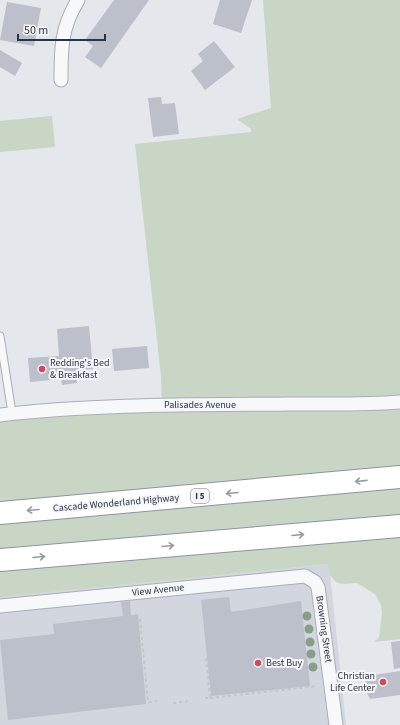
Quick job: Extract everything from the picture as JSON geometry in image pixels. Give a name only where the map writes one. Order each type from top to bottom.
[{"type":"highway","name":"Cascade Wonderland Highway","points":[[0,513],[400,477]]},
{"type":"highway","points":[[0,560],[400,526]]},
{"type":"street","points":[[61,80],[62,41],[69,18],[78,0]]},
{"type":"street","name":"Palisades Avenue","points":[[6,414],[149,404],[342,405],[400,402]]},
{"type":"street","name":"View Avenue","points":[[0,606],[301,576],[315,582]]},
{"type":"street","name":"Browning Street","points":[[315,582],[319,592],[336,725]]},
{"type":"lane","points":[[0,336],[6,414]]},
{"type":"path","points":[[140,619],[148,702],[158,701]]},
{"type":"path","points":[[206,658],[210,698]]},
{"type":"path","points":[[205,698],[318,686]]},
{"type":"path","points":[[173,703],[191,701]]},
{"type":"shaded area","points":[[329,564],[346,725],[0,725],[0,597]]},
{"type":"green space","points":[[263,0],[400,0],[400,639],[374,642],[379,637],[382,613],[381,605],[375,594],[357,583],[342,584],[336,582],[330,575],[328,564],[0,597],[0,421],[83,415],[162,412],[161,376],[135,144],[251,132],[251,129],[237,119],[271,108]]},
{"type":"green space","points":[[52,116],[55,147],[0,152],[0,121]]},
{"type":"building","points":[[114,0],[149,0],[101,68],[85,57],[93,46],[85,40]]},
{"type":"building","points":[[220,0],[252,0],[241,33],[213,24]]},
{"type":"building","points":[[7,2],[41,8],[34,46],[0,40]]},
{"type":"building","points":[[214,41],[235,67],[205,90],[191,71],[203,61],[198,54]]},
{"type":"building","points":[[0,50],[22,63],[15,76],[0,67]]},
{"type":"building","points":[[161,97],[162,104],[175,103],[179,134],[153,137],[148,98]]},
{"type":"building","points":[[89,326],[93,369],[76,371],[77,383],[62,385],[61,379],[30,382],[28,358],[59,356],[57,329]]},
{"type":"building","points":[[147,346],[149,368],[114,371],[112,349]]},
{"type":"building","name":"Best Buy","points":[[229,597],[231,612],[301,601],[310,686],[211,696],[201,600]]},
{"type":"building","points":[[130,601],[131,615],[138,614],[146,704],[8,720],[0,640],[54,634],[53,624],[123,616],[121,602]]},
{"type":"building","points":[[400,641],[400,668],[394,669],[391,642]]},
{"type":"building","name":"Christian Life Center","points":[[400,671],[400,695],[370,699],[364,688],[367,676]]},
{"type":"place","name":"Redding's Bed & Breakfast","points":[[42,369]]},
{"type":"place","name":"Best Buy","points":[[258,663]]},
{"type":"place","name":"Christian Life Center","points":[[383,682]]}]
